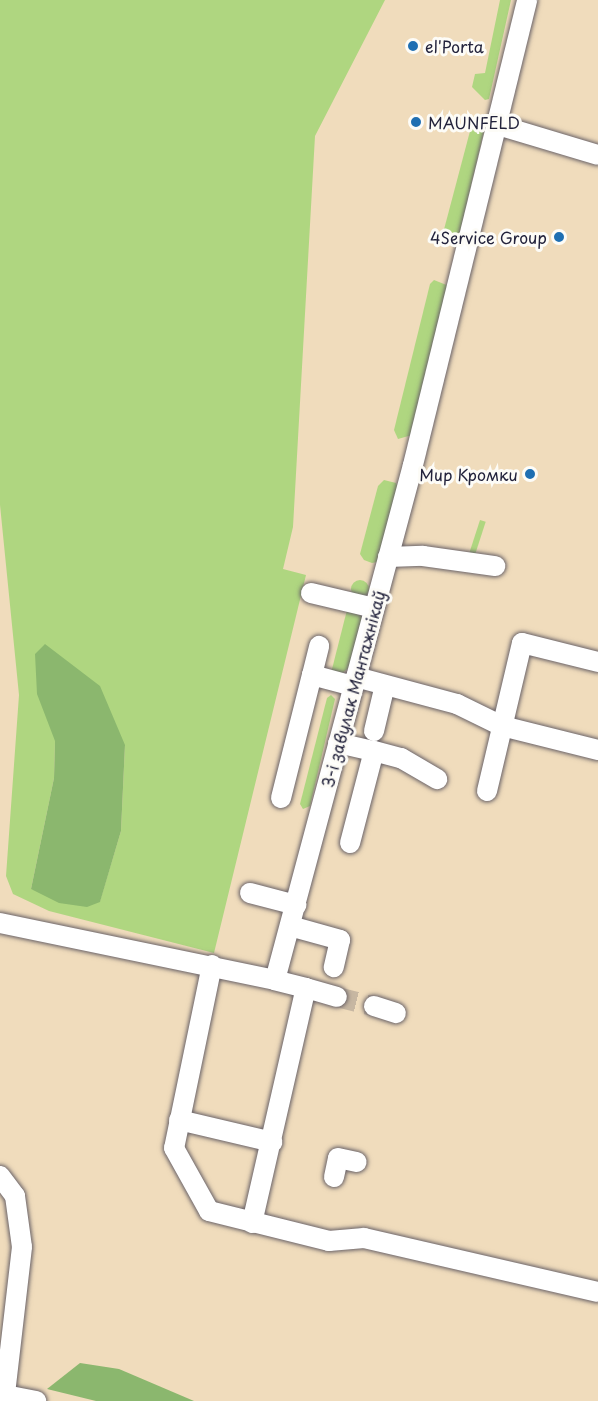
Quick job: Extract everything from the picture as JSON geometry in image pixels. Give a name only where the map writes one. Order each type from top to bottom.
[{"type":"street","name":"3-і завулак Мантажнікаў","points":[[275,980],[388,557],[498,125],[527,0]]},
{"type":"street","points":[[498,125],[598,155]]},
{"type":"street","points":[[388,557],[423,556],[495,566]]},
{"type":"street","points":[[311,593],[374,608]]},
{"type":"street","points":[[487,790],[522,643],[598,662]]},
{"type":"street","points":[[281,798],[319,646]]},
{"type":"street","points":[[312,675],[385,685],[457,704],[502,726],[598,750]]},
{"type":"street","points":[[350,843],[385,685]]},
{"type":"street","points":[[338,743],[374,741],[437,779]]},
{"type":"street","points":[[250,893],[296,905]]},
{"type":"street","points":[[0,922],[212,965],[336,997]]},
{"type":"street","points":[[290,926],[340,940],[334,967]]},
{"type":"street","points":[[212,965],[174,1148],[209,1211],[328,1242],[364,1238],[598,1292]]},
{"type":"street","points":[[252,1223],[306,988]]},
{"type":"street","points":[[374,1006],[396,1012]]},
{"type":"street","points":[[179,1120],[272,1142]]},
{"type":"street","points":[[334,1177],[338,1158],[357,1162]]},
{"type":"street","points":[[0,1176],[15,1196],[22,1247],[3,1395],[36,1401]]},
{"type":"green space","points":[[0,0],[385,0],[315,136],[293,527],[283,569],[306,575],[214,953],[49,911],[13,894],[6,876],[19,695],[0,505]],"holes":[[[55,741],[125,745],[121,831],[100,901],[31,889],[54,778]]]},
{"type":"green space","points":[[500,0],[511,0],[489,99],[485,100],[472,87],[475,74],[485,73]]},
{"type":"green space","points":[[474,116],[482,116],[486,122],[458,241],[452,244],[442,237]]},
{"type":"green space","points":[[434,280],[449,286],[412,435],[398,439],[394,430],[430,284]]},
{"type":"green space","points":[[384,480],[396,483],[398,488],[377,562],[372,563],[364,560],[360,554],[378,486]]},
{"type":"green space","points":[[480,520],[486,522],[474,558],[468,556]]},
{"type":"green space","points":[[360,580],[366,583],[369,589],[366,595],[360,598],[354,595],[351,589],[354,583]]},
{"type":"green space","points":[[347,610],[364,617],[352,665],[340,675],[331,673]]},
{"type":"green space","points":[[45,644],[100,686],[125,745],[121,831],[100,902],[87,907],[59,903],[31,889],[54,778],[55,741],[37,694],[35,654]]},
{"type":"green space","points":[[331,695],[335,699],[310,806],[303,809],[300,804],[327,698]]},
{"type":"green space","points":[[80,1363],[119,1369],[194,1401],[96,1401],[47,1389]]},
{"type":"tunnel","points":[[337,997],[374,1006]]},
{"type":"place","name":"el'Porta","points":[[413,46]]},
{"type":"place","name":"MAUNFELD","points":[[416,122]]},
{"type":"place","name":"4Service Group","points":[[559,237]]},
{"type":"place","name":"Мир Кромки","points":[[530,474]]}]
